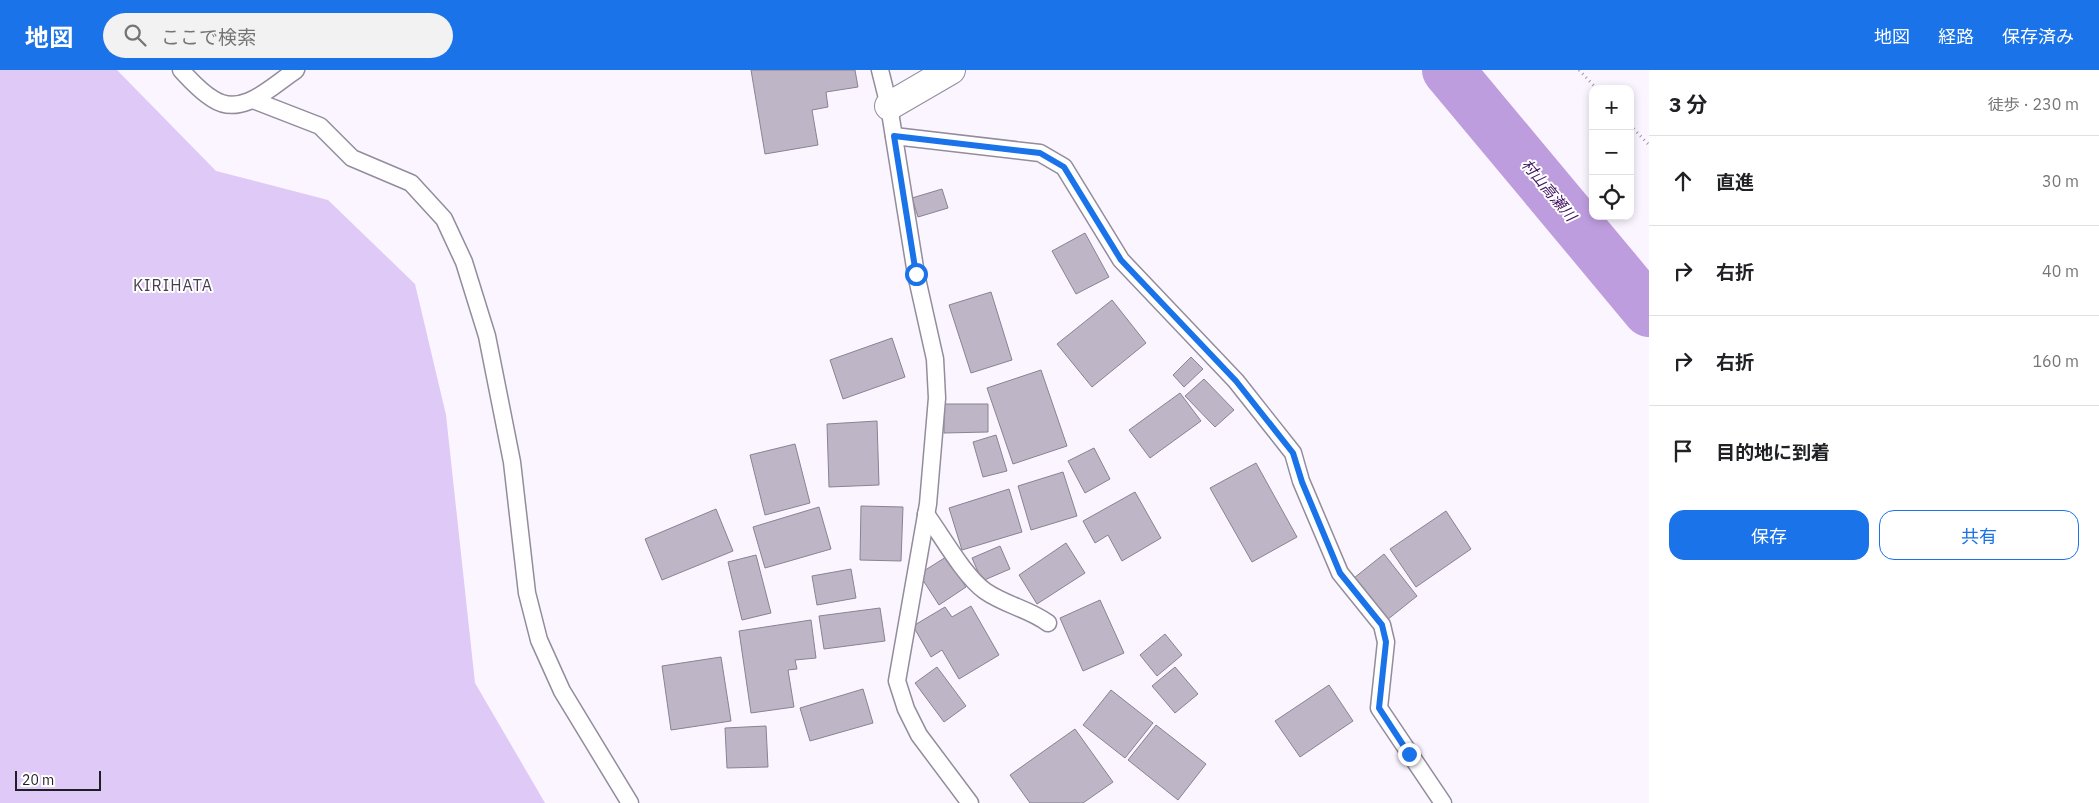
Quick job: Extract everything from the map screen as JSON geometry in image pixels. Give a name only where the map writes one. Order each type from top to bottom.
[{"type":"street","points":[[889,106],[951,70]]},
{"type":"lane","points":[[180,70],[214,100],[237,107],[252,100],[296,70]]},
{"type":"lane","points":[[880,70],[889,106],[916,274],[934,359],[937,398],[926,514],[898,681],[906,710],[919,735],[970,803]]},
{"type":"lane","points":[[252,100],[320,126],[352,158],[411,183],[444,219],[464,262],[487,336],[512,462],[527,593],[539,640],[562,690],[630,803]]},
{"type":"lane","points":[[894,136],[1040,153],[1064,167],[1121,260],[1236,381],[1293,453],[1302,482],[1340,573],[1382,625],[1386,642],[1379,708],[1443,803]]},
{"type":"lane","points":[[926,514],[970,575],[985,591],[1018,608],[1036,614],[1048,623]]},
{"type":"path","points":[[1580,70],[1593,85]]},
{"type":"path","points":[[1634,129],[1649,145]]},
{"type":"shaded area","points":[[0,70],[117,70],[216,171],[328,200],[415,284],[446,415],[475,683],[545,803],[0,803]]},
{"type":"building","points":[[751,70],[855,70],[858,87],[826,92],[828,107],[812,110],[818,145],[765,154]]},
{"type":"building","points":[[942,189],[948,208],[918,217],[912,198]]},
{"type":"building","points":[[1085,233],[1109,277],[1076,294],[1052,251]]},
{"type":"building","points":[[991,292],[1012,360],[971,373],[949,305]]},
{"type":"building","points":[[1112,300],[1146,343],[1092,387],[1057,344]]},
{"type":"building","points":[[892,338],[905,377],[843,399],[830,360]]},
{"type":"building","points":[[1191,357],[1203,369],[1184,387],[1173,375]]},
{"type":"building","points":[[1041,370],[1067,446],[1013,464],[987,388]]},
{"type":"building","points":[[1204,379],[1234,410],[1215,427],[1185,396]]},
{"type":"building","points":[[1180,393],[1201,421],[1150,458],[1129,430]]},
{"type":"building","points":[[944,404],[988,404],[988,432],[944,433]]},
{"type":"building","points":[[877,421],[879,485],[829,487],[827,424]]},
{"type":"building","points":[[996,435],[1007,471],[983,477],[973,442]]},
{"type":"building","points":[[795,444],[810,503],[765,515],[750,455]]},
{"type":"building","points":[[1094,448],[1110,479],[1085,493],[1068,461]]},
{"type":"building","points":[[1256,463],[1297,537],[1252,562],[1210,488]]},
{"type":"building","points":[[1063,472],[1077,516],[1031,530],[1018,486]]},
{"type":"building","points":[[1009,489],[1022,532],[962,550],[949,508]]},
{"type":"building","points":[[1135,492],[1161,538],[1122,561],[1108,535],[1095,543],[1083,521]]},
{"type":"building","points":[[861,506],[903,507],[901,561],[860,560]]},
{"type":"building","points":[[819,507],[831,549],[765,568],[753,527]]},
{"type":"building","points":[[716,509],[733,551],[662,580],[645,539]]},
{"type":"building","points":[[1446,511],[1471,549],[1416,587],[1390,549]]},
{"type":"building","points":[[1066,543],[1085,573],[1037,604],[1019,575]]},
{"type":"building","points":[[1000,546],[1010,569],[982,581],[972,558]]},
{"type":"building","points":[[1384,554],[1417,596],[1387,620],[1354,578]]},
{"type":"building","points":[[756,555],[771,613],[742,620],[728,562]]},
{"type":"building","points":[[946,557],[966,587],[939,605],[919,574]]},
{"type":"building","points":[[851,569],[856,598],[817,605],[812,576]]},
{"type":"building","points":[[1100,600],[1124,653],[1083,671],[1060,618]]},
{"type":"building","points":[[971,606],[999,655],[959,679],[942,650],[931,657],[913,626],[945,607],[952,617]]},
{"type":"building","points":[[880,608],[885,641],[824,649],[819,616]]},
{"type":"building","points":[[811,620],[816,658],[795,660],[797,669],[788,670],[794,707],[751,713],[739,631]]},
{"type":"building","points":[[1165,634],[1182,655],[1157,676],[1140,655]]},
{"type":"building","points":[[721,657],[731,721],[671,730],[662,666]]},
{"type":"building","points":[[937,667],[966,706],[944,722],[915,683]]},
{"type":"building","points":[[1175,667],[1198,694],[1175,713],[1152,686]]},
{"type":"building","points":[[1329,685],[1353,721],[1300,757],[1275,721]]},
{"type":"building","points":[[863,689],[873,723],[810,741],[800,708]]},
{"type":"building","points":[[1111,690],[1153,723],[1125,758],[1083,725]]},
{"type":"building","points":[[1156,725],[1206,764],[1178,800],[1128,760]]},
{"type":"building","points":[[766,726],[768,767],[727,768],[725,728]]},
{"type":"building","points":[[1075,729],[1113,782],[1083,803],[1030,803],[1010,775]]},
{"type":"waterway","name":"村山高瀬川","points":[[1448,70],[1649,311]]},
{"type":"district","name":"KIRIHATA","points":[[173,285]]},
{"type":"route","points":[[916,274],[894,136],[1040,153],[1064,167],[1121,260],[1236,381],[1293,453],[1302,482],[1340,573],[1382,625],[1386,642],[1379,708],[1409,754]]}]
